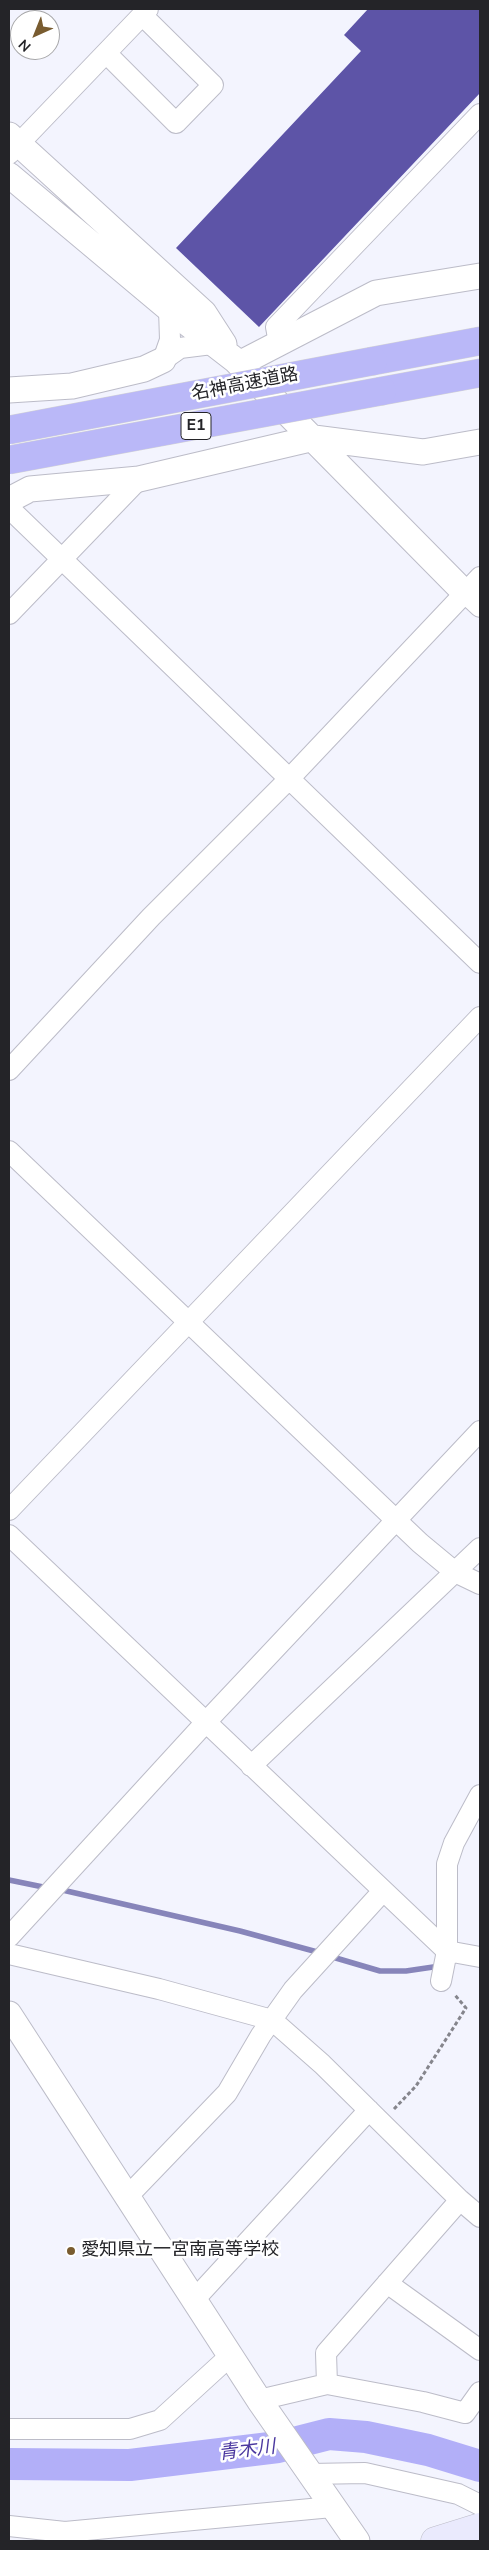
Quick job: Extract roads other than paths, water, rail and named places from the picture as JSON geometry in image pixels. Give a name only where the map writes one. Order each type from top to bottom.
[{"type":"highway","name":"名神高速道路","points":[[9,430],[480,341]]},
{"type":"highway","name":"名神高速道路","points":[[9,460],[480,373]]},
{"type":"main road","points":[[434,2541],[480,2527]]},
{"type":"street","points":[[106,53],[176,122],[212,85],[145,12],[12,145],[204,312],[237,362]]},
{"type":"street","points":[[279,343],[276,327],[480,114]]},
{"type":"street","points":[[9,175],[169,309],[237,362],[475,593],[151,917],[9,1070]]},
{"type":"street","points":[[237,362],[279,343],[376,293],[480,276]]},
{"type":"street","points":[[163,360],[170,340],[169,309]]},
{"type":"street","points":[[9,390],[72,386],[144,369],[163,360],[180,348],[212,344]]},
{"type":"street","points":[[9,500],[30,489],[139,479],[314,438],[423,452],[480,442]]},
{"type":"street","points":[[9,614],[139,479]]},
{"type":"street","points":[[9,508],[480,963]]},
{"type":"street","points":[[9,1510],[480,1017]]},
{"type":"street","points":[[9,1151],[396,1520],[455,1572],[480,1584]]},
{"type":"street","points":[[9,1937],[206,1722],[480,1431]]},
{"type":"street","points":[[9,1535],[447,1951],[480,1957]]},
{"type":"street","points":[[251,1766],[480,1548]]},
{"type":"street","points":[[441,1981],[447,1951],[447,1864],[454,1844],[480,1795]]},
{"type":"street","points":[[126,2198],[227,2093],[293,1990],[383,1891]]},
{"type":"street","points":[[9,1954],[159,1989],[272,2020],[322,2064],[460,2200],[480,2217]]},
{"type":"street","points":[[9,2014],[126,2198],[259,2400],[332,2507],[358,2541]]},
{"type":"street","points":[[194,2300],[375,2116]]},
{"type":"street","points":[[328,2384],[326,2353],[460,2200]]},
{"type":"street","points":[[387,2283],[480,2350]]},
{"type":"street","points":[[9,2429],[130,2429],[160,2420],[230,2356]]},
{"type":"street","points":[[259,2400],[328,2384],[423,2402],[465,2413],[475,2413],[480,2392]]},
{"type":"street","points":[[310,2474],[365,2473],[458,2494],[480,2505]]},
{"type":"street","points":[[9,2526],[64,2537],[332,2507]]},
{"type":"waterway","points":[[9,1880],[48,1888]]},
{"type":"waterway","points":[[58,1889],[240,1931],[321,1953]]},
{"type":"waterway","points":[[329,1956],[380,1971],[406,1971],[440,1966]]},
{"type":"waterway","name":"青木川","points":[[9,2464],[130,2465],[278,2447],[329,2434],[366,2437],[428,2450],[480,2466]]},
{"type":"place","name":"愛知県立一宮南高等学校","points":[[71,2251]]}]
